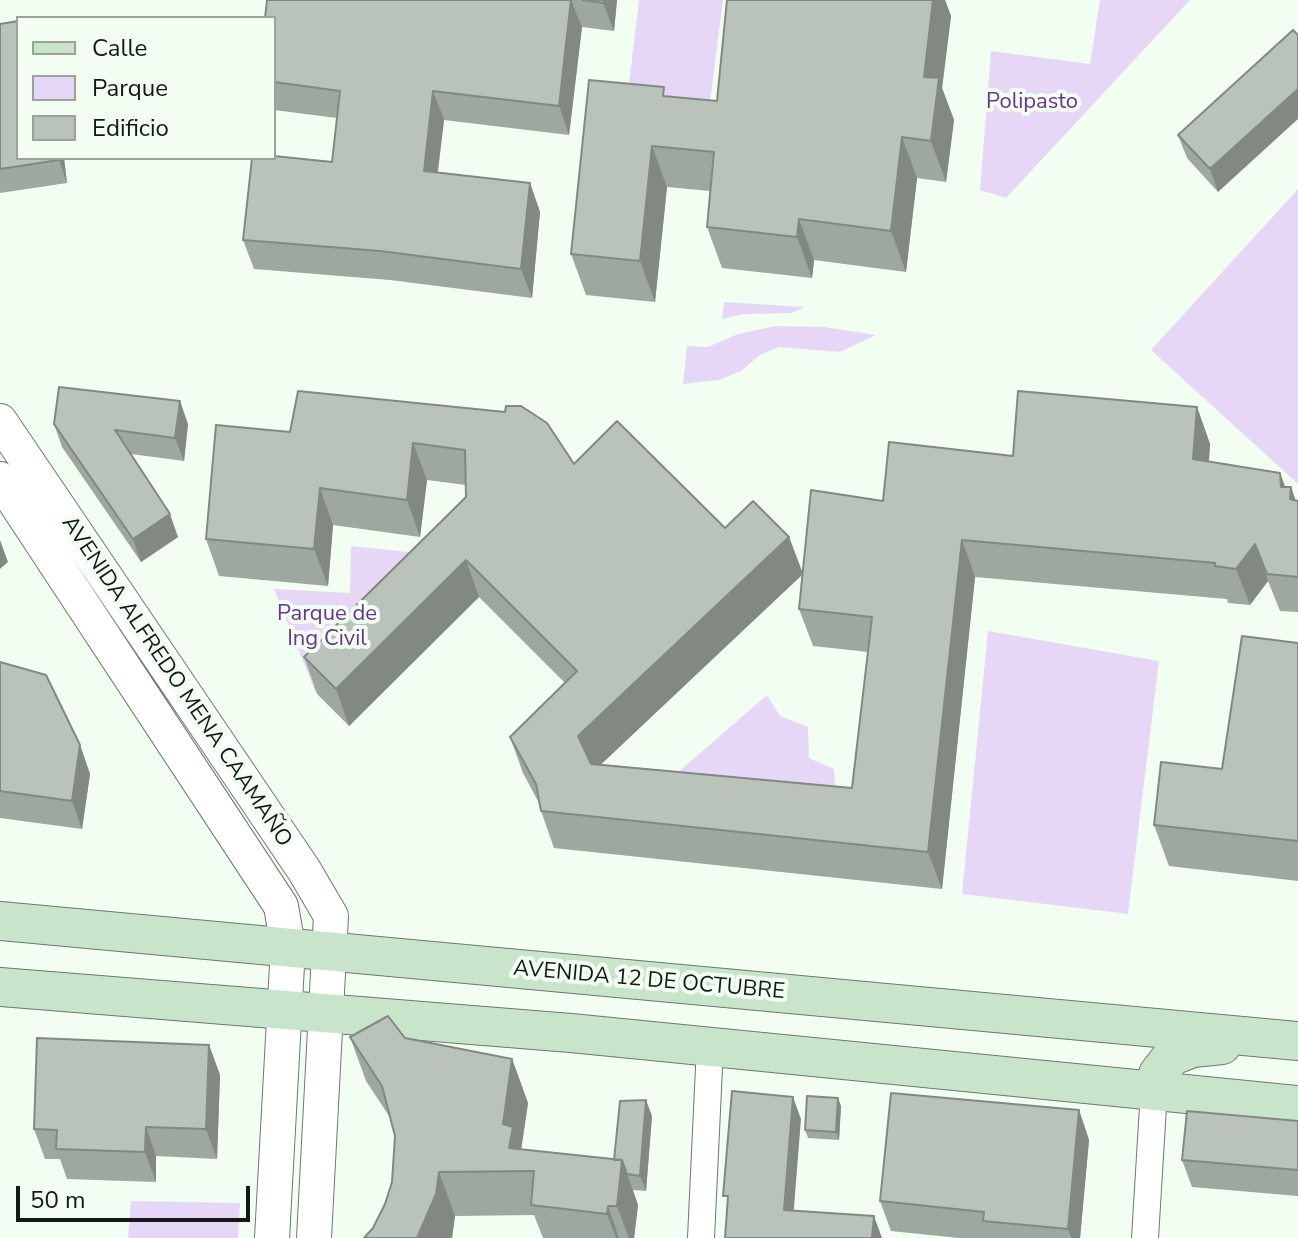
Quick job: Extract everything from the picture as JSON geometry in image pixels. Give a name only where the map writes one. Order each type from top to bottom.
[{"type":"main road","name":"AVENIDA 12 DE OCTUBRE","points":[[0,921],[1285,1040]]},
{"type":"main road","points":[[0,987],[710,1046],[1298,1105]]},
{"type":"main road","points":[[859,1062],[920,1047],[939,1031],[946,1009]]},
{"type":"main road","points":[[1154,1090],[1161,1068],[1178,1053],[1285,1040]]},
{"type":"street","name":"AVENIDA ALFREDO MENA CAAMAÑO","points":[[0,421],[304,870],[331,916],[314,1238]]},
{"type":"street","name":"AVENIDA ALFREDO MENA CAAMAÑO","points":[[0,479],[281,906],[288,947],[282,1012],[272,1238]]},
{"type":"street","points":[[701,1238],[710,1046]]},
{"type":"street","points":[[1145,1238],[1154,1090]]},
{"type":"green space","points":[[639,0],[723,0],[709,111],[627,101]]},
{"type":"green space","name":"Polipasto","points":[[1100,0],[1190,0],[1006,198],[980,190],[991,51],[1090,64]]},
{"type":"green space","points":[[1298,189],[1298,484],[1151,350]]},
{"type":"green space","points":[[724,302],[805,307],[791,313],[744,314],[722,319]]},
{"type":"green space","points":[[776,326],[824,327],[876,335],[840,352],[779,347],[760,355],[741,371],[719,380],[683,384],[687,346],[708,347],[738,334]]},
{"type":"green space","name":"Parque de Ing Civil","points":[[351,546],[448,556],[315,691],[274,589],[350,593]]},
{"type":"green space","points":[[988,631],[1159,661],[1128,914],[962,894]]},
{"type":"green space","points":[[767,695],[780,716],[808,727],[809,758],[834,769],[836,808],[653,794]]},
{"type":"green space","points":[[131,1201],[240,1203],[238,1238],[128,1238]]},
{"type":"building","points":[[267,0],[571,0],[559,106],[433,91],[424,171],[530,183],[521,269],[380,251],[243,240],[252,160],[276,160],[276,156],[332,162],[340,91],[276,82],[276,16],[265,16]]},
{"type":"building","points":[[727,0],[933,0],[924,77],[939,78],[931,141],[902,137],[891,231],[799,219],[797,237],[707,227],[714,152],[652,146],[640,261],[571,254],[589,80],[664,87],[663,96],[717,101]]},
{"type":"building","points":[[16,21],[16,160],[59,160],[0,169],[0,24]]},
{"type":"building","points":[[1293,30],[1298,35],[1298,89],[1210,169],[1178,135]]},
{"type":"building","points":[[59,387],[180,401],[175,438],[115,430],[170,514],[133,539],[54,424]]},
{"type":"building","points":[[298,391],[505,412],[506,406],[521,406],[547,423],[574,464],[617,421],[725,528],[753,501],[789,537],[578,736],[591,764],[852,788],[872,617],[799,609],[811,490],[883,501],[889,442],[1013,456],[1018,391],[1197,407],[1193,459],[1280,473],[1281,487],[1291,487],[1290,499],[1298,501],[1298,577],[1267,574],[1255,544],[1236,569],[1215,566],[1215,563],[962,540],[928,852],[541,811],[536,784],[510,737],[577,671],[466,560],[336,689],[304,657],[466,497],[465,450],[413,443],[407,500],[320,488],[314,549],[206,539],[216,425],[290,432]]},
{"type":"building","points":[[1242,636],[1298,643],[1298,841],[1154,825],[1161,762],[1222,769]]},
{"type":"building","points":[[0,662],[46,675],[80,745],[72,801],[0,791]]},
{"type":"building","points":[[388,1016],[405,1038],[512,1059],[503,1124],[513,1127],[509,1148],[622,1160],[617,1206],[608,1206],[607,1214],[531,1205],[534,1171],[439,1172],[436,1194],[417,1238],[364,1238],[373,1228],[385,1204],[392,1182],[395,1136],[382,1086],[350,1037]]},
{"type":"building","points":[[37,1038],[209,1045],[206,1129],[146,1127],[145,1152],[56,1149],[57,1130],[34,1129]]},
{"type":"building","points":[[732,1091],[793,1097],[784,1210],[874,1216],[872,1238],[725,1238],[728,1196],[723,1196]]},
{"type":"building","points":[[891,1093],[1079,1110],[1068,1229],[983,1221],[984,1212],[880,1201]]},
{"type":"building","points":[[807,1096],[838,1098],[836,1132],[805,1130]]},
{"type":"building","points":[[646,1100],[640,1176],[627,1174],[622,1160],[614,1160],[620,1101]]},
{"type":"building","points":[[1187,1111],[1298,1121],[1298,1170],[1182,1160]]}]
